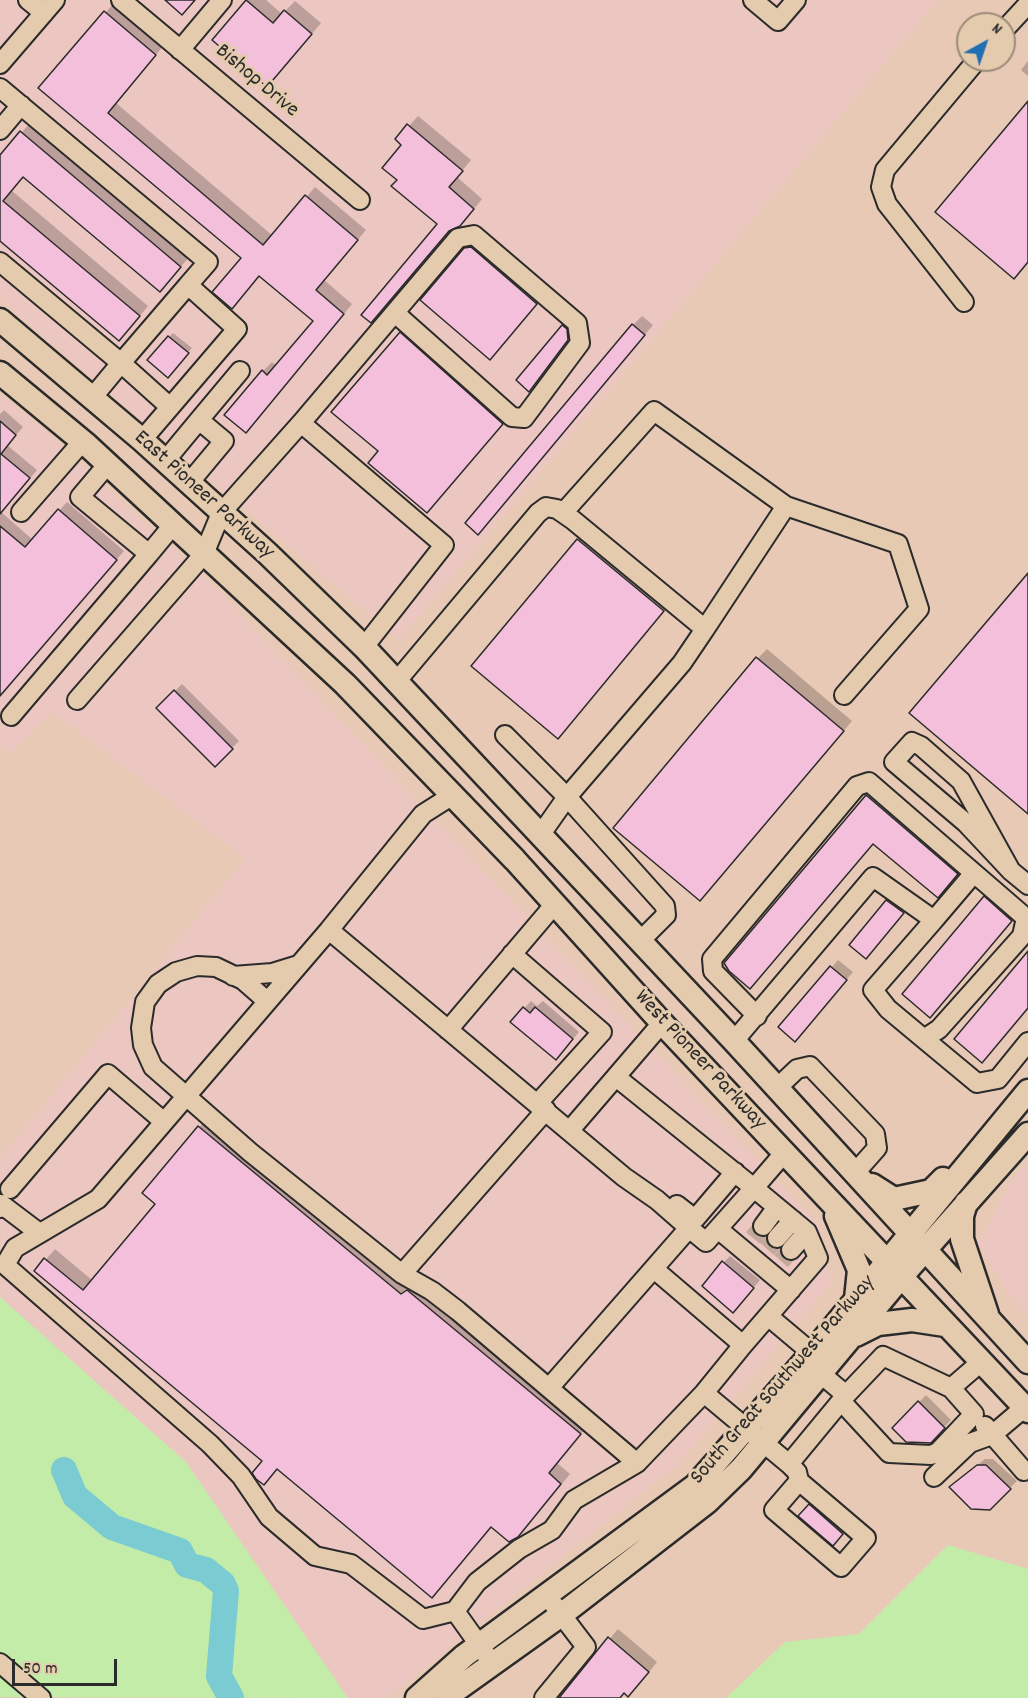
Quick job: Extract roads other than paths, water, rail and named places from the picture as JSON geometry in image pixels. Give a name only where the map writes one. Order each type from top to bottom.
[{"type":"main road","name":"East Pioneer Parkway","points":[[0,320],[165,461],[364,647],[396,682]]},
{"type":"main road","name":"East Pioneer Parkway","points":[[2,379],[82,442],[371,711]]},
{"type":"main road","name":"West Pioneer Parkway","points":[[396,682],[735,1041],[990,1324],[1027,1361]]},
{"type":"main road","name":"West Pioneer Parkway","points":[[371,711],[514,860],[662,1023],[1026,1409]]},
{"type":"main road","points":[[514,860],[541,834]]},
{"type":"main road","name":"South Great Southwest Parkway","points":[[446,1698],[546,1594],[696,1485],[754,1437],[821,1374],[852,1337],[894,1269],[909,1233],[1028,1091]]},
{"type":"main road","name":"South Great Southwest Parkway","points":[[417,1698],[486,1654],[561,1615],[707,1502],[741,1469],[754,1437],[812,1353],[856,1299],[894,1269],[925,1251],[966,1203],[1025,1143]]},
{"type":"main road","points":[[854,1174],[894,1199],[918,1196],[931,1191],[982,1145]]},
{"type":"main road","points":[[824,1193],[848,1238],[859,1270],[856,1299]]},
{"type":"main road","points":[[966,1203],[962,1216],[962,1239],[990,1324]]},
{"type":"main road","points":[[852,1337],[878,1324],[912,1320],[945,1325]]},
{"type":"street","points":[[0,64],[50,7],[28,0]]},
{"type":"street","name":"Bishop Drive","points":[[121,0],[360,200]]},
{"type":"street","points":[[180,50],[222,0]]},
{"type":"street","points":[[753,0],[778,21],[796,0]]},
{"type":"street","points":[[1016,17],[1028,4]]},
{"type":"street","points":[[964,302],[887,204],[881,187],[885,171],[967,72]]},
{"type":"street","points":[[0,88],[208,262],[92,398]]},
{"type":"street","points":[[0,130],[21,105]]},
{"type":"street","points":[[77,700],[204,554],[221,513],[301,423],[458,238],[474,235],[577,323],[580,343],[524,418],[512,417],[395,313]]},
{"type":"street","points":[[0,262],[170,407]]},
{"type":"street","points":[[142,440],[237,329],[188,285]]},
{"type":"street","points":[[165,461],[240,371]]},
{"type":"street","points":[[563,513],[654,411],[786,506],[898,544],[919,609],[844,695]]},
{"type":"street","points":[[189,483],[224,441],[199,420]]},
{"type":"street","points":[[301,423],[444,545],[364,647]]},
{"type":"street","points":[[21,512],[82,442]]},
{"type":"street","points":[[107,465],[80,496],[149,554]]},
{"type":"street","points":[[541,834],[567,797],[682,663],[786,506]]},
{"type":"street","points":[[396,682],[538,513],[546,507],[563,513],[705,630]]},
{"type":"street","points":[[11,716],[173,525]]},
{"type":"street","points":[[505,735],[567,797],[665,906],[666,915],[640,941]]},
{"type":"street","points":[[1011,871],[961,781],[921,746],[912,742],[894,762],[966,823],[1011,871],[1028,885]]},
{"type":"street","points":[[757,1016],[713,971],[712,960],[857,786],[869,782],[1027,919],[1022,936],[939,1029],[924,1039]]},
{"type":"street","points":[[453,795],[423,814],[329,930],[98,1199],[38,1232],[15,1248],[5,1265],[210,1444],[241,1476],[269,1517],[315,1556],[351,1564],[423,1619],[455,1611],[477,1582],[519,1549],[552,1530],[574,1500],[637,1463],[704,1392],[818,1258],[807,1232],[616,1077]]},
{"type":"street","points":[[974,873],[873,990],[888,1009],[977,1083],[998,1079],[1028,1042]]},
{"type":"street","points":[[735,1041],[873,877],[934,920]]},
{"type":"street","points":[[448,1030],[554,905]]},
{"type":"street","points":[[329,930],[634,1185],[706,1242],[785,1152]]},
{"type":"street","points":[[402,1274],[602,1032],[512,954]]},
{"type":"street","points":[[233,976],[272,973],[299,965]]},
{"type":"street","points":[[267,1001],[233,976],[216,967],[197,966],[176,972],[158,984],[145,1002],[141,1028],[142,1046],[153,1067],[270,1169],[402,1274],[432,1291],[637,1463]]},
{"type":"street","points":[[570,1130],[662,1023]]},
{"type":"street","points":[[777,1088],[797,1069],[810,1066],[875,1134],[877,1148],[854,1174]]},
{"type":"street","points":[[10,1189],[108,1074],[163,1121]]},
{"type":"street","points":[[634,1185],[641,1176],[695,1219],[735,1172]]},
{"type":"street","points":[[0,1208],[1,1204],[38,1232]]},
{"type":"street","points":[[767,1250],[777,1207]]},
{"type":"street","points":[[767,1250],[793,1220]]},
{"type":"street","points":[[549,1388],[689,1228]]},
{"type":"street","points":[[718,1228],[767,1250],[790,1290]]},
{"type":"street","points":[[767,1250],[807,1232]]},
{"type":"street","points":[[654,1269],[743,1345]]},
{"type":"street","points":[[768,1316],[812,1353]]},
{"type":"street","points":[[789,1464],[843,1398],[884,1356],[951,1388],[1024,1471]]},
{"type":"street","points":[[951,1388],[981,1362]]},
{"type":"street","points":[[821,1374],[889,1453],[931,1455],[938,1452],[975,1414]]},
{"type":"street","points":[[704,1392],[754,1437],[789,1464],[797,1472],[799,1481],[867,1538],[842,1567],[774,1510],[799,1481]]},
{"type":"street","points":[[933,1477],[970,1443],[992,1435],[1026,1409]]},
{"type":"street","points":[[544,1698],[586,1647],[546,1594]]},
{"type":"street","points":[[455,1611],[486,1654]]},
{"type":"street","points":[[0,1664],[41,1698]]},
{"type":"waterway","points":[[64,1470],[75,1496],[112,1527],[180,1551],[187,1565],[206,1570],[223,1584],[226,1591],[219,1676],[231,1698]]},
{"type":"tunnel","points":[[753,1238],[763,1226]]},
{"type":"tunnel","points":[[767,1249],[777,1238]]},
{"type":"tunnel","points":[[781,1261],[791,1250]]}]
